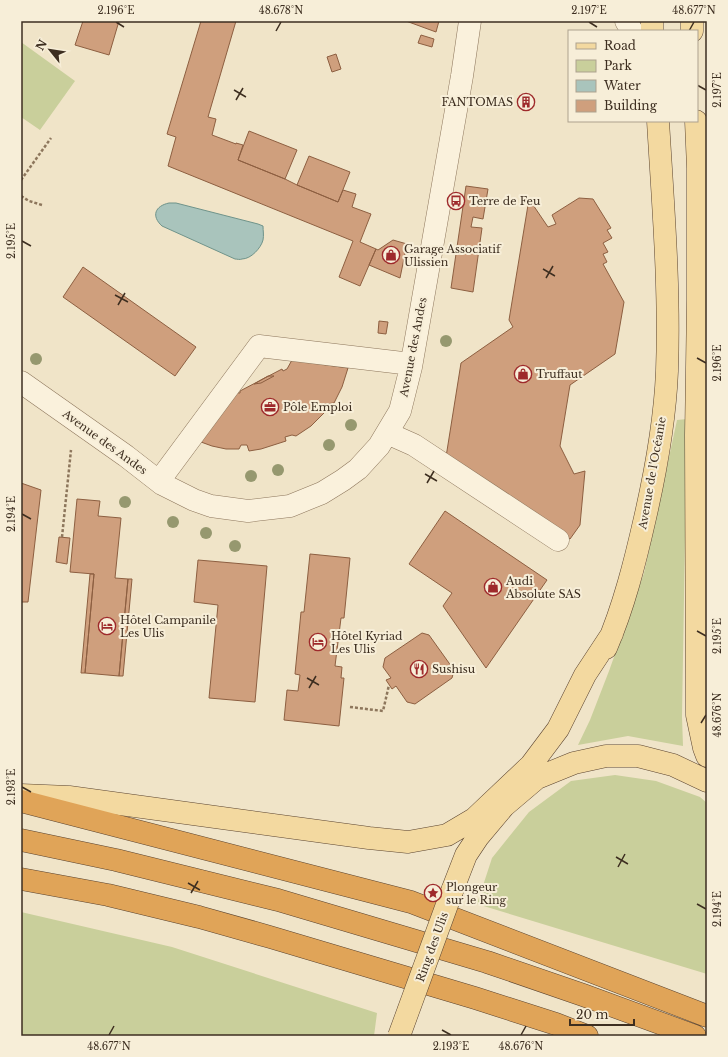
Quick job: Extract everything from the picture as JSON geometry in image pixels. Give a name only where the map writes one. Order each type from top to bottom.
[{"type":"highway","points":[[21,801],[410,902],[707,1016]]},
{"type":"highway","points":[[21,840],[116,860],[278,900],[487,962],[583,994],[695,1036]]},
{"type":"highway","points":[[21,879],[108,895],[214,921],[475,998],[556,1024],[587,1036]]},
{"type":"main road","name":"Avenue de l'Océanie","points":[[537,778],[570,727],[590,689],[612,634],[634,565],[651,492],[661,434],[667,372],[668,291],[658,122]]},
{"type":"main road","points":[[696,122],[698,168],[696,435],[697,715],[707,756]]},
{"type":"main road","points":[[697,477],[707,501]]},
{"type":"main road","points":[[21,795],[69,796],[369,838],[408,842],[447,835],[474,819],[531,765],[558,728],[585,676],[612,634]]},
{"type":"main road","name":"Ring des Ulis","points":[[399,1036],[466,855],[478,837],[504,806],[537,778],[574,763],[606,756],[638,756],[674,765],[700,776],[707,781]]},
{"type":"street","name":"Avenue des Andes","points":[[21,382],[159,481],[194,500],[211,506],[248,511],[290,506],[322,493],[358,469],[379,446],[400,411],[411,364],[462,76],[470,21]]},
{"type":"street","points":[[626,21],[631,30]]},
{"type":"street","points":[[159,481],[259,346],[411,364]]},
{"type":"street","points":[[387,433],[414,445],[558,540]]},
{"type":"path","points":[[21,180],[51,138]]},
{"type":"path","points":[[21,196],[29,202],[42,205]]},
{"type":"path","points":[[62,537],[71,450]]},
{"type":"path","points":[[350,707],[383,711],[389,685]]},
{"type":"green space","points":[[21,42],[75,81],[40,130],[21,117]]},
{"type":"green space","points":[[687,419],[682,717],[683,746],[628,736],[578,745],[590,720],[609,671],[644,573],[677,420]]},
{"type":"green space","points":[[615,775],[656,781],[700,797],[707,803],[707,974],[477,904],[492,858],[529,812],[571,781]]},
{"type":"green space","points":[[21,912],[172,947],[377,1013],[374,1036],[21,1036]]},
{"type":"water","points":[[169,203],[176,203],[263,226],[262,243],[258,250],[249,257],[245,259],[235,259],[162,226],[156,219],[156,212],[160,206]]},
{"type":"building","points":[[83,21],[119,21],[109,55],[75,45]]},
{"type":"building","points":[[201,21],[236,21],[208,117],[216,119],[212,135],[243,145],[238,160],[338,202],[343,190],[356,194],[352,207],[371,214],[360,242],[376,249],[360,286],[339,277],[353,241],[168,166],[176,137],[167,134]]},
{"type":"building","points":[[406,21],[439,21],[436,32]]},
{"type":"building","points":[[421,35],[434,39],[432,47],[418,43]]},
{"type":"building","points":[[336,54],[341,69],[332,72],[327,57]]},
{"type":"building","name":"FANTOMAS","points":[[521,96],[532,98],[531,109],[519,107]]},
{"type":"building","points":[[249,131],[297,150],[285,179],[238,160]]},
{"type":"building","points":[[309,156],[350,172],[338,202],[297,185]]},
{"type":"building","points":[[466,186],[488,189],[483,219],[473,217],[471,227],[482,228],[473,292],[451,288]]},
{"type":"building","name":"Truffaut","points":[[579,198],[593,199],[611,228],[607,230],[612,238],[603,243],[608,252],[603,254],[607,262],[603,264],[624,302],[615,354],[570,385],[560,446],[574,474],[585,471],[580,525],[570,539],[446,457],[461,363],[513,327],[509,320],[529,199],[548,227],[556,224],[552,215]]},
{"type":"building","points":[[393,240],[407,244],[400,278],[369,265],[376,249],[378,250]]},
{"type":"building","points":[[83,267],[196,347],[175,376],[63,297]]},
{"type":"building","points":[[379,321],[388,322],[386,334],[378,333]]},
{"type":"building","name":"Pôle Emploi","points":[[292,360],[348,368],[342,387],[334,403],[325,404],[322,410],[324,413],[311,426],[296,436],[292,435],[285,437],[286,441],[261,449],[249,451],[247,445],[241,445],[239,449],[226,449],[201,442],[227,392],[240,393],[240,391],[282,369],[283,371],[287,369]]},
{"type":"building","points":[[268,376],[274,376],[261,383],[254,384]]},
{"type":"building","points":[[21,483],[41,490],[28,602],[21,602]]},
{"type":"building","name":"Hôtel Campanile Les Ulis","points":[[77,499],[100,501],[98,516],[121,518],[115,578],[128,579],[119,676],[85,673],[94,574],[70,572]]},
{"type":"building","name":"Audi Absolute SAS","points":[[445,511],[547,580],[486,668],[443,606],[452,593],[409,564]]},
{"type":"building","points":[[59,537],[70,538],[67,564],[56,562]]},
{"type":"building","name":"Hôtel Kyriad Les Ulis","points":[[310,554],[350,558],[344,618],[341,618],[335,666],[342,667],[341,678],[344,678],[339,726],[284,720],[287,690],[298,691],[300,675],[295,674],[301,612],[304,612]]},
{"type":"building","points":[[198,560],[267,566],[255,702],[209,698],[218,605],[194,602]]},
{"type":"building","points":[[90,574],[94,574],[85,673],[81,673]]},
{"type":"building","points":[[128,579],[132,579],[123,676],[119,676]]},
{"type":"building","name":"Sushisu","points":[[422,633],[429,635],[454,670],[452,678],[415,704],[407,702],[396,686],[392,689],[386,680],[391,678],[383,667],[385,658]]},
{"type":"place","name":"FANTOMAS","points":[[526,102]]},
{"type":"place","name":"Terre de Feu","points":[[456,201]]},
{"type":"place","name":"Garage Associatif Ulissien","points":[[391,255]]},
{"type":"place","name":"Truffaut","points":[[523,374]]},
{"type":"place","name":"Pôle Emploi","points":[[270,407]]},
{"type":"place","name":"Audi Absolute SAS","points":[[493,587]]},
{"type":"place","name":"Hôtel Campanile Les Ulis","points":[[107,626]]},
{"type":"place","name":"Hôtel Kyriad Les Ulis","points":[[318,642]]},
{"type":"place","name":"Sushisu","points":[[419,669]]},
{"type":"place","name":"Plongeur sur le Ring","points":[[433,893]]}]
